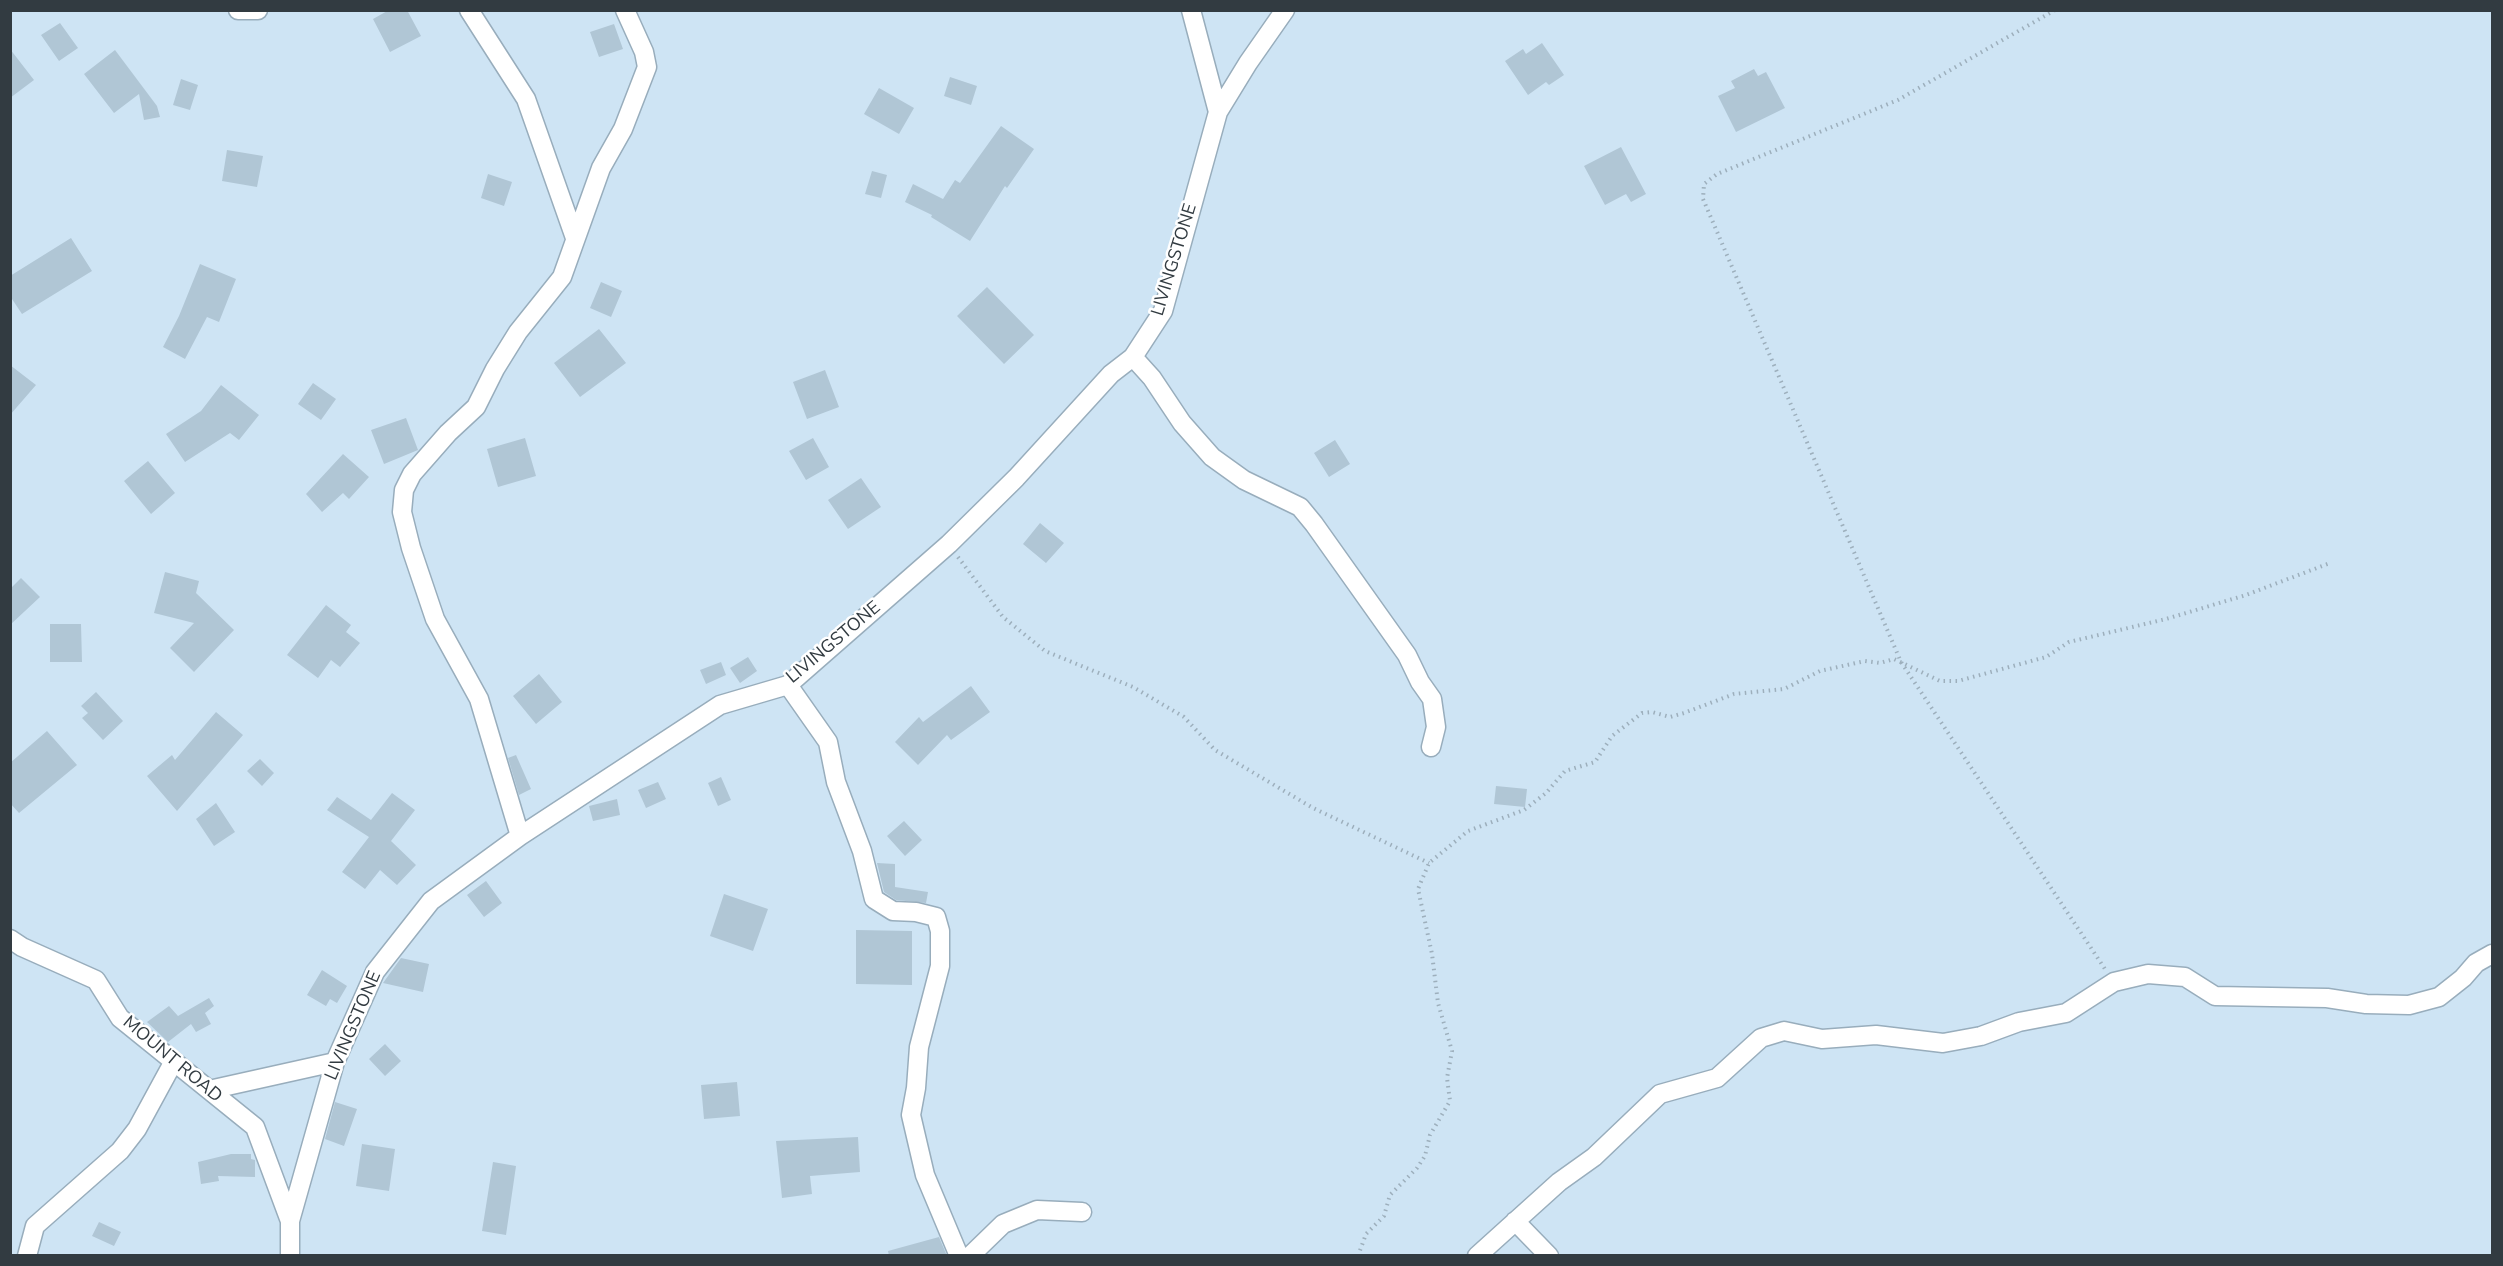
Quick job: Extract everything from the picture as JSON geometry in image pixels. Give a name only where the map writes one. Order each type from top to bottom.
[{"type":"street","points":[[238,10],[258,10]]},
{"type":"street","points":[[469,10],[526,99],[575,238]]},
{"type":"street","points":[[520,836],[478,699],[435,619],[402,512],[404,490],[412,474],[448,433],[476,408],[495,369],[518,332],[562,277],[601,168],[622,129],[647,68],[644,52],[625,10]]},
{"type":"street","points":[[1191,10],[1218,112]]},
{"type":"street","name":"LIVINGSTONE","points":[[290,1256],[290,1221],[335,1062],[375,972],[431,901],[520,836],[720,705],[788,685],[949,544],[1016,478],[1111,374],[1133,357],[1163,311],[1218,112],[1248,63],[1285,10]]},
{"type":"street","points":[[1133,357],[1152,378],[1182,423],[1212,457],[1244,480],[1300,507],[1314,524],[1407,655],[1432,699],[1436,727],[1431,747]]},
{"type":"street","points":[[788,685],[828,742],[836,782],[862,851],[874,899],[893,911],[916,912],[936,917],[940,931],[940,966],[919,1047],[916,1088],[911,1115],[926,1175],[959,1256]]},
{"type":"street","name":"MOUNT ROAD","points":[[10,939],[22,947],[96,980],[120,1018],[255,1127],[290,1221]]},
{"type":"street","points":[[1477,1256],[1559,1182],[1593,1157],[1660,1094],[1717,1078],[1761,1038],[1784,1031],[1822,1039],[1876,1035],[1943,1043],[1981,1036],[2019,1022],[2066,1013],[2114,982],[2148,974],[2185,977],[2215,996],[2327,998],[2366,1004],[2409,1005],[2439,997],[2463,978],[2476,963],[2493,954]]},
{"type":"street","points":[[27,1256],[35,1226],[120,1151],[137,1129],[174,1061]]},
{"type":"street","points":[[209,1090],[335,1062]]},
{"type":"street","points":[[970,1256],[1003,1224],[1037,1210],[1082,1212]]},
{"type":"street","points":[[1515,1221],[1549,1256]]},
{"type":"path","points":[[2055,10],[1898,100],[1717,174],[1704,184],[1703,199],[1901,662],[2114,982]]},
{"type":"path","points":[[949,544],[1003,616],[1045,651],[1133,687],[1184,717],[1215,750],[1313,808],[1429,863]]},
{"type":"path","points":[[1358,1256],[1365,1234],[1384,1216],[1390,1195],[1417,1168],[1425,1156],[1430,1135],[1450,1101],[1447,1078],[1452,1051],[1438,1003],[1432,954],[1418,889],[1429,863],[1468,831],[1524,810],[1546,793],[1565,771],[1595,762],[1612,735],[1642,713],[1652,712],[1670,717],[1734,694],[1784,689],[1820,672],[1864,661],[1880,663],[1894,659],[1940,681],[1958,681],[2046,657],[2069,642],[2166,619],[2246,595],[2330,563]]},
{"type":"building","points":[[389,10],[407,10],[421,36],[390,52],[373,19]]},
{"type":"building","points":[[60,23],[78,48],[59,61],[41,35]]},
{"type":"building","points":[[614,24],[623,49],[599,57],[590,32]]},
{"type":"building","points":[[1542,43],[1564,75],[1549,85],[1546,82],[1528,95],[1505,61],[1523,49],[1526,54]]},
{"type":"building","points":[[10,49],[34,80],[10,98]]},
{"type":"building","points":[[115,50],[157,106],[160,117],[144,120],[139,94],[114,113],[84,74]]},
{"type":"building","points":[[1754,69],[1758,76],[1766,72],[1785,108],[1736,132],[1718,96],[1735,88],[1731,81]]},
{"type":"building","points":[[950,77],[977,86],[971,105],[944,96]]},
{"type":"building","points":[[181,79],[198,85],[190,110],[173,105]]},
{"type":"building","points":[[879,88],[914,108],[899,134],[864,114]]},
{"type":"building","points":[[1001,126],[1034,149],[1007,188],[1005,186],[970,241],[931,217],[932,215],[905,202],[913,184],[943,199],[955,180],[960,183]]},
{"type":"building","points":[[1621,147],[1646,194],[1631,202],[1626,194],[1605,205],[1584,166]]},
{"type":"building","points":[[227,150],[263,156],[257,187],[222,181]]},
{"type":"building","points":[[872,171],[887,175],[881,198],[865,194]]},
{"type":"building","points":[[488,174],[512,182],[504,206],[481,198]]},
{"type":"building","points":[[71,238],[92,271],[22,314],[10,296],[10,276]]},
{"type":"building","points":[[200,264],[236,279],[219,322],[207,317],[185,359],[163,347],[179,316]]},
{"type":"building","points":[[601,282],[622,291],[611,317],[590,308]]},
{"type":"building","points":[[987,287],[1034,335],[1004,364],[957,316]]},
{"type":"building","points":[[599,329],[626,363],[580,397],[554,363]]},
{"type":"building","points":[[10,365],[36,385],[10,415]]},
{"type":"building","points":[[825,370],[839,407],[807,419],[793,382]]},
{"type":"building","points":[[313,383],[336,399],[321,420],[298,404]]},
{"type":"building","points":[[221,385],[259,415],[239,440],[230,433],[185,462],[166,434],[201,411]]},
{"type":"building","points":[[406,418],[418,450],[384,464],[371,430]]},
{"type":"building","points":[[525,438],[536,476],[498,487],[487,449]]},
{"type":"building","points":[[813,438],[829,467],[806,480],[789,451]]},
{"type":"building","points":[[1335,440],[1350,464],[1329,477],[1314,453]]},
{"type":"building","points":[[343,454],[369,477],[349,499],[343,493],[322,512],[306,494]]},
{"type":"building","points":[[148,461],[175,493],[151,514],[124,481]]},
{"type":"building","points":[[861,478],[881,507],[848,529],[828,500]]},
{"type":"building","points":[[1040,523],[1064,543],[1046,563],[1023,544]]},
{"type":"building","points":[[165,572],[199,581],[196,593],[234,630],[194,672],[170,648],[194,623],[154,613]]},
{"type":"building","points":[[21,578],[40,597],[10,625],[10,589]]},
{"type":"building","points":[[326,605],[351,625],[346,632],[360,643],[340,667],[331,660],[318,678],[287,655]]},
{"type":"building","points":[[50,624],[81,624],[82,662],[50,662]]},
{"type":"building","points":[[748,657],[757,671],[740,683],[730,668]]},
{"type":"building","points":[[721,662],[726,675],[706,684],[700,670]]},
{"type":"building","points":[[539,674],[562,702],[536,724],[513,696]]},
{"type":"building","points":[[971,686],[990,712],[951,740],[947,735],[918,765],[895,742],[919,717],[923,722]]},
{"type":"building","points":[[96,692],[123,721],[103,740],[82,718],[88,713],[81,706]]},
{"type":"building","points":[[216,712],[243,735],[177,811],[147,776],[172,755],[175,760]]},
{"type":"building","points":[[47,731],[77,765],[19,813],[10,803],[10,763]]},
{"type":"building","points":[[516,755],[531,789],[519,795],[508,758]]},
{"type":"building","points":[[260,759],[274,773],[262,786],[247,771]]},
{"type":"building","points":[[721,777],[731,800],[718,806],[708,783]]},
{"type":"building","points":[[658,782],[666,799],[646,808],[638,790]]},
{"type":"building","points":[[1496,786],[1527,789],[1525,807],[1494,804]]},
{"type":"building","points":[[392,793],[415,810],[391,841],[416,865],[397,885],[380,870],[365,889],[342,872],[369,837],[327,810],[337,797],[371,820]]},
{"type":"building","points":[[617,799],[620,815],[593,821],[589,806]]},
{"type":"building","points":[[216,803],[235,832],[214,846],[196,819]]},
{"type":"building","points":[[904,821],[922,840],[905,856],[887,836]]},
{"type":"building","points":[[877,863],[895,864],[895,887],[928,892],[926,903],[896,900],[884,892]]},
{"type":"building","points":[[486,881],[502,903],[484,917],[467,895]]},
{"type":"building","points":[[724,894],[768,909],[753,951],[710,936]]},
{"type":"building","points":[[856,930],[912,931],[912,985],[856,984]]},
{"type":"building","points":[[401,958],[429,964],[423,992],[383,983]]},
{"type":"building","points":[[322,970],[347,986],[337,1003],[330,999],[326,1006],[307,995]]},
{"type":"building","points":[[209,998],[214,1006],[205,1013],[211,1024],[196,1032],[191,1024],[168,1042],[147,1022],[169,1006],[178,1016]]},
{"type":"building","points":[[385,1044],[401,1061],[385,1076],[369,1059]]},
{"type":"building","points":[[737,1082],[740,1116],[704,1119],[701,1085]]},
{"type":"building","points":[[335,1102],[357,1109],[344,1146],[325,1139]]},
{"type":"building","points":[[858,1137],[860,1172],[810,1176],[812,1194],[782,1198],[776,1141]]},
{"type":"building","points":[[362,1144],[395,1149],[389,1191],[356,1186]]},
{"type":"building","points":[[231,1154],[251,1154],[251,1159],[255,1160],[255,1177],[218,1176],[219,1181],[201,1184],[198,1162]]},
{"type":"building","points":[[493,1162],[516,1166],[506,1235],[482,1231]]},
{"type":"building","points":[[99,1222],[121,1232],[114,1246],[92,1236]]},
{"type":"building","points":[[939,1237],[947,1256],[889,1256],[888,1251]]}]
